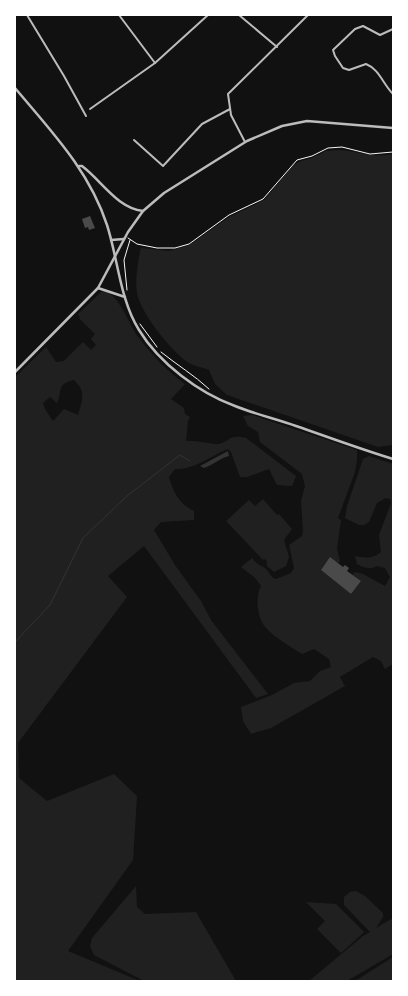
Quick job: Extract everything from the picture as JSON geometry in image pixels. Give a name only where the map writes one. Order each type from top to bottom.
[{"type":"street","points":[[27,15],[86,116]]},
{"type":"street","points":[[119,15],[155,64]]},
{"type":"street","points":[[90,109],[155,64],[208,15]]},
{"type":"street","points":[[239,15],[278,47]]},
{"type":"street","points":[[245,142],[230,115],[228,94],[278,47],[308,15]]},
{"type":"street","points":[[393,30],[380,35],[364,26],[355,29],[333,50],[343,68],[350,70],[366,64],[371,66],[380,75],[384,84],[393,94]]},
{"type":"street","points":[[15,88],[58,137],[78,166],[97,202],[111,240],[127,307],[139,330],[165,363],[219,399],[237,407],[393,459]]},
{"type":"street","points":[[15,95],[18,92]]},
{"type":"street","points":[[134,140],[163,166],[202,124],[230,109]]},
{"type":"street","points":[[15,372],[98,288],[125,237],[144,211],[164,193],[245,142],[275,128],[297,122],[325,122],[393,128]]},
{"type":"street","points":[[78,166],[82,166],[126,206],[144,211]]},
{"type":"street","points":[[111,240],[125,237]]},
{"type":"street","points":[[98,288],[126,297]]},
{"type":"path","points":[[125,237],[137,244],[167,248],[189,244],[229,216],[263,199],[297,160],[312,156],[328,148],[342,148],[370,154],[393,152]]},
{"type":"path","points":[[126,297],[124,260],[130,240]]},
{"type":"path","points":[[139,322],[159,350],[210,390]]},
{"type":"shaded area","points":[[339,150],[373,155],[393,154],[393,445],[378,447],[227,395],[215,384],[209,370],[187,362],[166,341],[146,314],[137,292],[137,272],[141,248],[169,251],[189,245],[229,217],[264,200],[292,166],[326,151]]},
{"type":"shaded area","points":[[105,291],[115,299],[144,345],[166,368],[185,384],[171,399],[184,408],[185,414],[190,417],[186,441],[219,444],[233,437],[246,438],[296,476],[292,486],[277,485],[269,469],[247,477],[240,477],[231,452],[228,449],[196,465],[175,469],[169,477],[171,483],[181,502],[194,511],[194,520],[161,522],[154,530],[175,565],[201,601],[211,620],[268,694],[256,698],[144,546],[108,576],[127,597],[18,743],[19,778],[47,801],[114,774],[137,796],[133,860],[68,951],[140,981],[15,981],[15,377],[46,347],[56,362],[64,361],[83,342],[91,350],[96,345],[91,339],[95,334],[80,319],[78,314],[101,292]],"holes":[[[74,380],[82,392],[78,415],[64,409],[53,421],[43,403],[50,397],[57,403],[61,388],[65,383]]]},
{"type":"shaded area","points":[[252,415],[357,450],[355,472],[338,518],[341,520],[337,549],[340,561],[338,563],[330,558],[321,570],[351,594],[361,581],[352,575],[355,572],[363,574],[385,586],[390,577],[385,568],[377,566],[367,568],[357,564],[355,556],[369,557],[381,552],[379,535],[391,503],[390,499],[386,498],[377,503],[369,522],[364,525],[359,525],[345,518],[347,506],[363,459],[369,456],[393,464],[393,664],[385,669],[381,661],[373,657],[340,677],[345,686],[271,728],[251,734],[243,721],[241,707],[272,695],[294,683],[310,681],[320,671],[331,667],[329,659],[314,649],[302,654],[266,628],[258,607],[258,596],[261,586],[255,578],[241,567],[252,558],[276,579],[291,573],[294,568],[289,545],[302,536],[303,531],[301,501],[305,486],[302,474],[260,442],[258,432],[248,426],[243,416]]},
{"type":"shaded area","points":[[228,451],[229,456],[204,468],[200,466]]},
{"type":"shaded area","points":[[263,499],[292,529],[284,540],[289,557],[286,566],[274,572],[267,566],[267,561],[263,560],[226,521],[249,500],[255,506]]},
{"type":"shaded area","points":[[136,886],[137,907],[145,914],[196,912],[236,981],[144,981],[94,955],[90,946],[92,938]]},
{"type":"shaded area","points":[[356,891],[365,896],[383,913],[383,917],[376,928],[393,918],[393,954],[347,981],[309,981],[370,932],[344,905],[344,897],[350,892]]},
{"type":"shaded area","points":[[306,902],[336,904],[364,932],[341,953],[317,929],[325,921]]},
{"type":"shaded area","points":[[393,957],[393,981],[355,981]]},
{"type":"building","points":[[90,216],[95,228],[89,230],[88,227],[85,228],[82,219]]},
{"type":"building","points":[[330,557],[343,567],[345,565],[349,568],[347,571],[361,581],[351,594],[321,570]]},
{"type":"waterway","points":[[15,642],[50,605],[83,538],[127,496],[180,455],[190,461]]}]
